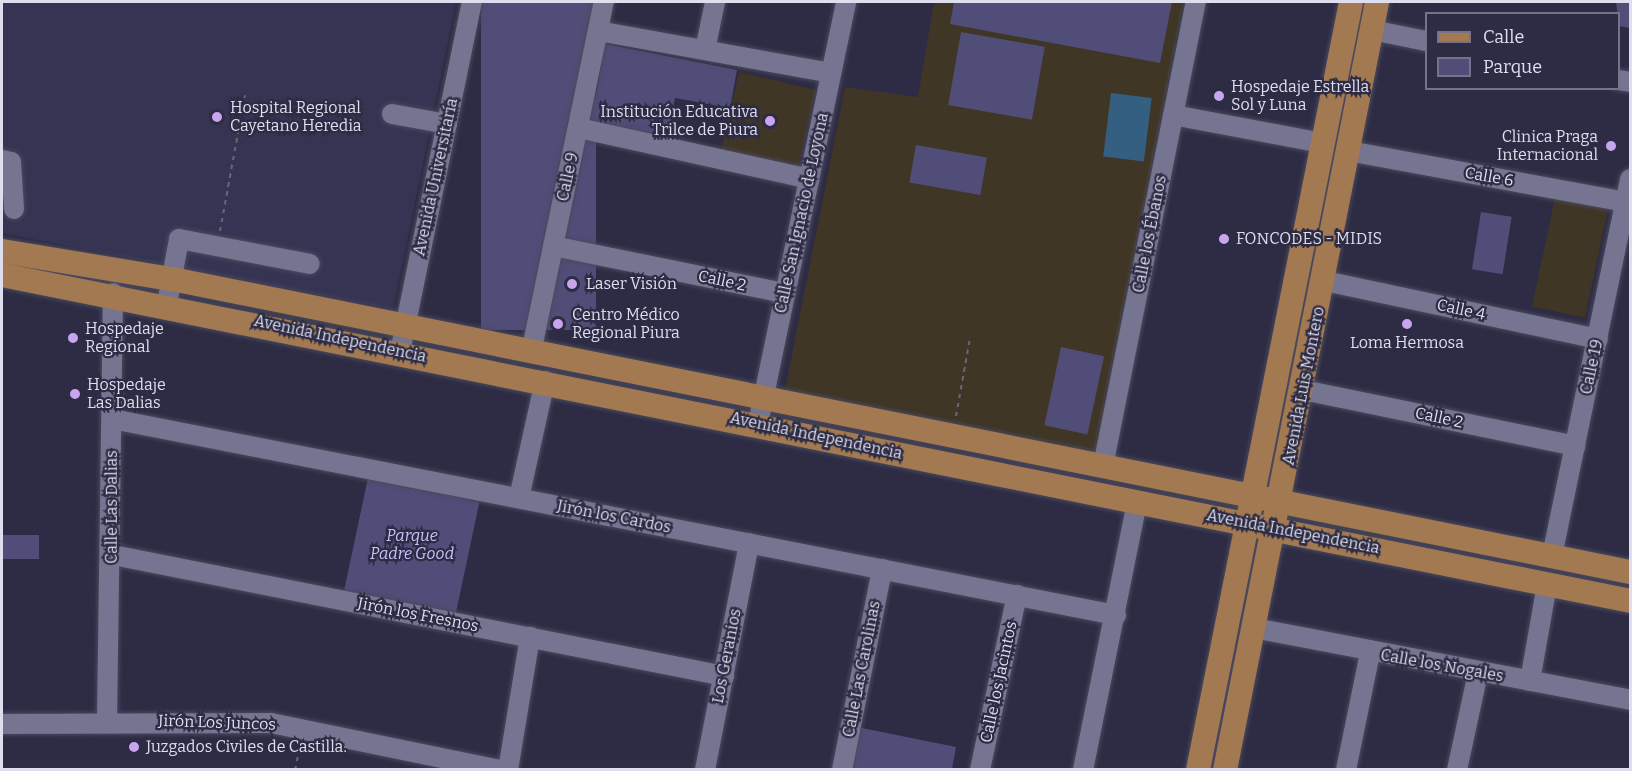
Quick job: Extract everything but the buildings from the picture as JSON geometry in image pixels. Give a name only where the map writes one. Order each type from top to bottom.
[{"type":"main road","name":"Avenida Luis Montero","points":[[1198,770],[1350,2]]},
{"type":"main road","name":"Avenida Luis Montero","points":[[1225,770],[1304,390],[1377,2]]},
{"type":"main road","name":"Avenida Independencia","points":[[2,251],[172,279],[763,400],[1282,500],[1630,572]]},
{"type":"main road","name":"Avenida Independencia","points":[[2,274],[113,293],[1630,601]]},
{"type":"street","name":"Avenida Universitaría","points":[[400,352],[472,2]]},
{"type":"street","name":"Calle 9","points":[[531,353],[604,2]]},
{"type":"street","points":[[705,50],[715,2]]},
{"type":"street","name":"Calle San Ignacio de Loyona","points":[[758,424],[846,2]]},
{"type":"street","name":"Calle los Ébanos","points":[[1103,466],[1196,2]]},
{"type":"street","points":[[1372,30],[1425,41]]},
{"type":"street","points":[[598,31],[831,74]]},
{"type":"street","points":[[392,114],[447,124]]},
{"type":"street","points":[[1173,115],[1322,143]]},
{"type":"street","points":[[578,128],[809,179]]},
{"type":"street","name":"Calle 6","points":[[1348,151],[1628,203]]},
{"type":"street","points":[[2,160],[11,162],[14,209]]},
{"type":"street","name":"Calle 19","points":[[1552,556],[1628,203],[1630,179]]},
{"type":"street","points":[[167,304],[179,239],[310,264]]},
{"type":"street","name":"Calle 2","points":[[553,246],[785,293]]},
{"type":"street","name":"Calle 4","points":[[1324,281],[1598,339]]},
{"type":"street","name":"Calle Las Dalias","points":[[107,721],[112,555],[113,293]]},
{"type":"street","points":[[519,498],[545,381]]},
{"type":"street","name":"Calle 2","points":[[1304,390],[1575,446]]},
{"type":"street","name":"Jirón los Cardos","points":[[112,419],[1116,615]]},
{"type":"street","points":[[1083,770],[1116,615],[1137,501]]},
{"type":"street","name":"Los Geranios","points":[[705,770],[749,543]]},
{"type":"street","name":"Jirón los Fresnos","points":[[112,555],[724,676]]},
{"type":"street","name":"Calle Las Carolinas","points":[[842,770],[882,569]]},
{"type":"street","points":[[1530,681],[1547,585]]},
{"type":"street","name":"Calle los Jacintos","points":[[980,770],[1017,595]]},
{"type":"street","name":"Calle los Nogales","points":[[1254,628],[1370,653],[1630,700]]},
{"type":"street","points":[[508,770],[530,637]]},
{"type":"street","points":[[1347,770],[1370,653]]},
{"type":"street","points":[[1457,770],[1478,673]]},
{"type":"street","name":"Jirón Los Juncos","points":[[2,724],[107,721],[271,723],[500,770]]},
{"type":"path","points":[[218,246],[245,95]]},
{"type":"path","points":[[953,437],[970,338]]},
{"type":"path","points":[[295,770],[303,729]]},
{"type":"shaded area","name":"Hospital Regional Cayetano Heredia","points":[[2,2],[456,2],[393,309],[2,233]]},
{"type":"shaded area","points":[[934,2],[1184,2],[1097,461],[783,401],[845,87],[918,97]]},
{"type":"shaded area","name":"Institución Educativa Trilce de Piura","points":[[739,72],[816,90],[798,169],[721,151]]},
{"type":"shaded area","points":[[1555,198],[1608,209],[1585,318],[1532,307]]},
{"type":"green space","points":[[481,2],[596,2],[596,330],[481,330]]},
{"type":"green space","points":[[954,2],[1172,2],[1160,63],[950,24]]},
{"type":"green space","points":[[1616,2],[1630,2],[1630,28],[1620,26],[1620,12],[1617,12]]},
{"type":"green space","points":[[961,32],[1045,47],[1032,120],[948,105]]},
{"type":"green space","points":[[605,44],[737,70],[730,108],[675,98],[667,140],[591,124]]},
{"type":"green space","points":[[916,145],[987,158],[980,195],[909,182]]},
{"type":"green space","points":[[1481,212],[1512,217],[1503,274],[1472,269]]},
{"type":"green space","points":[[1061,347],[1104,356],[1087,434],[1044,425]]},
{"type":"green space","name":"Parque Padre Good","points":[[368,478],[480,502],[455,616],[344,592]]},
{"type":"green space","points":[[2,535],[39,535],[39,559],[2,559]]},
{"type":"green space","points":[[857,727],[956,747],[952,769],[849,770]]},
{"type":"water","points":[[1111,93],[1152,98],[1144,162],[1103,157]]},
{"type":"place","name":"Hospedaje Estrella Sol y Luna","points":[[1219,96]]},
{"type":"place","name":"Hospital Regional Cayetano Heredia","points":[[217,117]]},
{"type":"place","name":"Institución Educativa Trilce de Piura","points":[[770,121]]},
{"type":"place","name":"Clinica Praga Internacional","points":[[1611,146]]},
{"type":"place","name":"FONCODES - MIDIS","points":[[1224,239]]},
{"type":"place","name":"Laser Visión","points":[[572,284]]},
{"type":"place","name":"Centro Médico Regional Piura","points":[[558,324]]},
{"type":"place","name":"Loma Hermosa","points":[[1407,324]]},
{"type":"place","name":"Hospedaje Regional","points":[[73,338]]},
{"type":"place","name":"Hospedaje Las Dalias","points":[[75,394]]},
{"type":"place","name":"Juzgados Civiles de Castilla.","points":[[134,747]]}]
